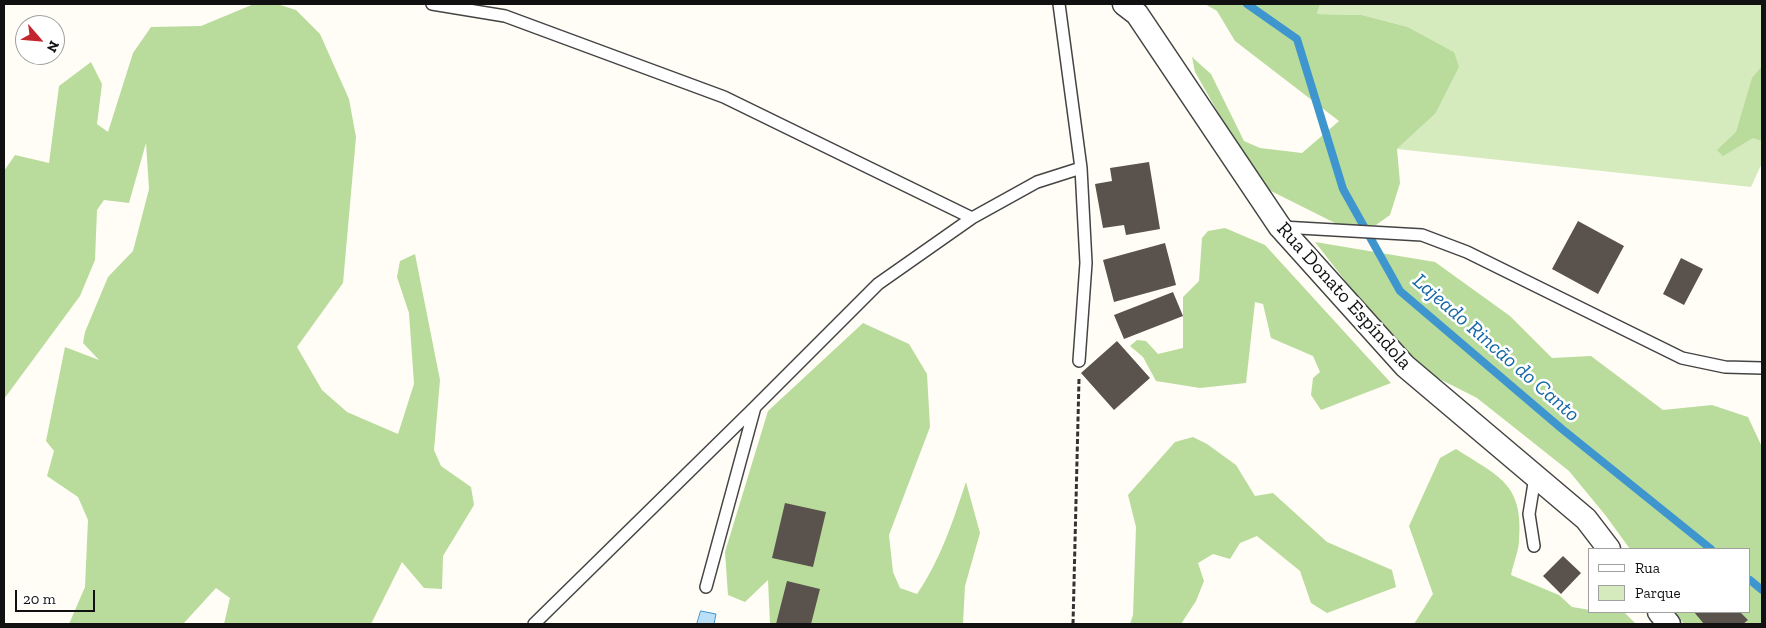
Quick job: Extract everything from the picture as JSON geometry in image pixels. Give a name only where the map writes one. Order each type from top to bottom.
[{"type":"street","name":"Rua Donato Espíndola","points":[[1124,4],[1137,14],[1280,227],[1405,366],[1586,519],[1608,548]]},
{"type":"street","points":[[1660,613],[1669,624]]},
{"type":"lane","points":[[432,4],[505,16],[724,97],[972,218]]},
{"type":"lane","points":[[1059,4],[1080,168],[1086,263],[1079,361]]},
{"type":"lane","points":[[534,624],[878,284],[972,218],[1038,182],[1080,168]]},
{"type":"lane","points":[[1280,227],[1422,235],[1467,252],[1682,358],[1726,367],[1762,368]]},
{"type":"lane","points":[[706,587],[755,407]]},
{"type":"lane","points":[[1534,546],[1529,514],[1535,477]]},
{"type":"path","points":[[1073,624],[1079,361]]},
{"type":"green space","points":[[254,4],[277,4],[296,10],[320,34],[349,99],[356,137],[343,283],[297,347],[322,390],[347,412],[398,434],[414,384],[409,313],[397,277],[400,261],[415,254],[440,380],[434,450],[441,466],[471,487],[474,505],[443,556],[442,589],[424,588],[402,562],[371,624],[224,624],[230,598],[216,588],[183,624],[69,624],[85,587],[88,520],[78,497],[47,476],[54,451],[46,441],[65,347],[99,360],[83,343],[85,332],[108,277],[133,251],[149,189],[146,143],[129,203],[104,200],[97,210],[95,260],[80,296],[4,399],[4,171],[15,155],[49,163],[59,86],[91,62],[102,84],[97,124],[108,132],[133,53],[151,27],[201,26]]},
{"type":"green space","points":[[1205,4],[1320,4],[1317,14],[1362,15],[1408,27],[1454,52],[1459,67],[1435,114],[1397,149],[1400,183],[1390,215],[1376,225],[1343,227],[1267,189],[1237,146],[1195,72],[1192,57],[1211,74],[1244,141],[1260,148],[1302,153],[1339,121],[1235,41],[1217,11]]},
{"type":"green space","points":[[1320,4],[1762,4],[1762,163],[1751,187],[1397,149],[1435,114],[1454,52],[1408,27],[1362,15],[1317,14]]},
{"type":"green space","points":[[1762,66],[1762,141],[1753,138],[1723,156],[1717,150],[1736,132],[1752,78]]},
{"type":"green space","points":[[1225,228],[1265,245],[1391,383],[1321,410],[1311,395],[1313,378],[1320,372],[1313,356],[1271,338],[1263,304],[1255,302],[1246,383],[1200,388],[1156,381],[1143,357],[1130,346],[1137,340],[1146,341],[1158,354],[1183,348],[1183,297],[1199,281],[1202,238],[1208,231]]},
{"type":"green space","points":[[1315,242],[1435,262],[1510,316],[1552,358],[1591,356],[1663,410],[1712,405],[1748,417],[1762,447],[1762,624],[1684,624],[1676,613],[1751,613],[1751,548],[1629,548],[1569,471],[1477,398],[1410,364]]},
{"type":"green space","points":[[863,323],[909,344],[927,374],[930,427],[889,535],[893,572],[900,588],[917,594],[940,553],[966,482],[980,533],[965,586],[963,624],[770,624],[768,580],[745,602],[728,595],[725,552],[768,411]]},
{"type":"green space","points":[[1193,437],[1207,444],[1236,465],[1255,496],[1273,493],[1327,542],[1392,570],[1396,587],[1327,613],[1311,603],[1300,571],[1257,536],[1240,543],[1230,559],[1213,554],[1198,563],[1204,581],[1196,601],[1181,624],[1130,624],[1133,615],[1136,527],[1128,495],[1175,442]]},
{"type":"green space","points":[[1456,449],[1496,475],[1513,494],[1519,522],[1518,546],[1511,575],[1559,595],[1572,607],[1588,610],[1588,613],[1625,613],[1636,624],[1414,624],[1433,594],[1409,526],[1440,458]]},
{"type":"water","points":[[701,611],[716,614],[714,624],[697,624]]},
{"type":"building","points":[[1149,162],[1160,229],[1126,235],[1124,225],[1103,228],[1095,184],[1112,181],[1110,168]]},
{"type":"building","points":[[1578,221],[1624,246],[1598,294],[1552,269]]},
{"type":"building","points":[[1165,243],[1176,285],[1114,302],[1103,260]]},
{"type":"building","points":[[1681,258],[1703,269],[1684,305],[1663,294]]},
{"type":"building","points":[[1173,292],[1183,316],[1124,339],[1114,315]]},
{"type":"building","points":[[1117,341],[1150,378],[1114,410],[1081,373]]},
{"type":"building","points":[[785,503],[826,512],[813,567],[772,558]]},
{"type":"building","points":[[1563,556],[1581,573],[1561,594],[1543,576]]},
{"type":"building","points":[[787,581],[820,589],[811,624],[776,624]]},
{"type":"building","points":[[1695,613],[1741,613],[1748,620],[1743,624],[1704,624]]},
{"type":"waterway","name":"Lajeado Rincão do Canto","points":[[1247,4],[1297,39],[1343,189],[1400,291],[1562,429],[1710,548]]},
{"type":"waterway","name":"Lajeado Rincão do Canto","points":[[1751,581],[1762,590]]}]
